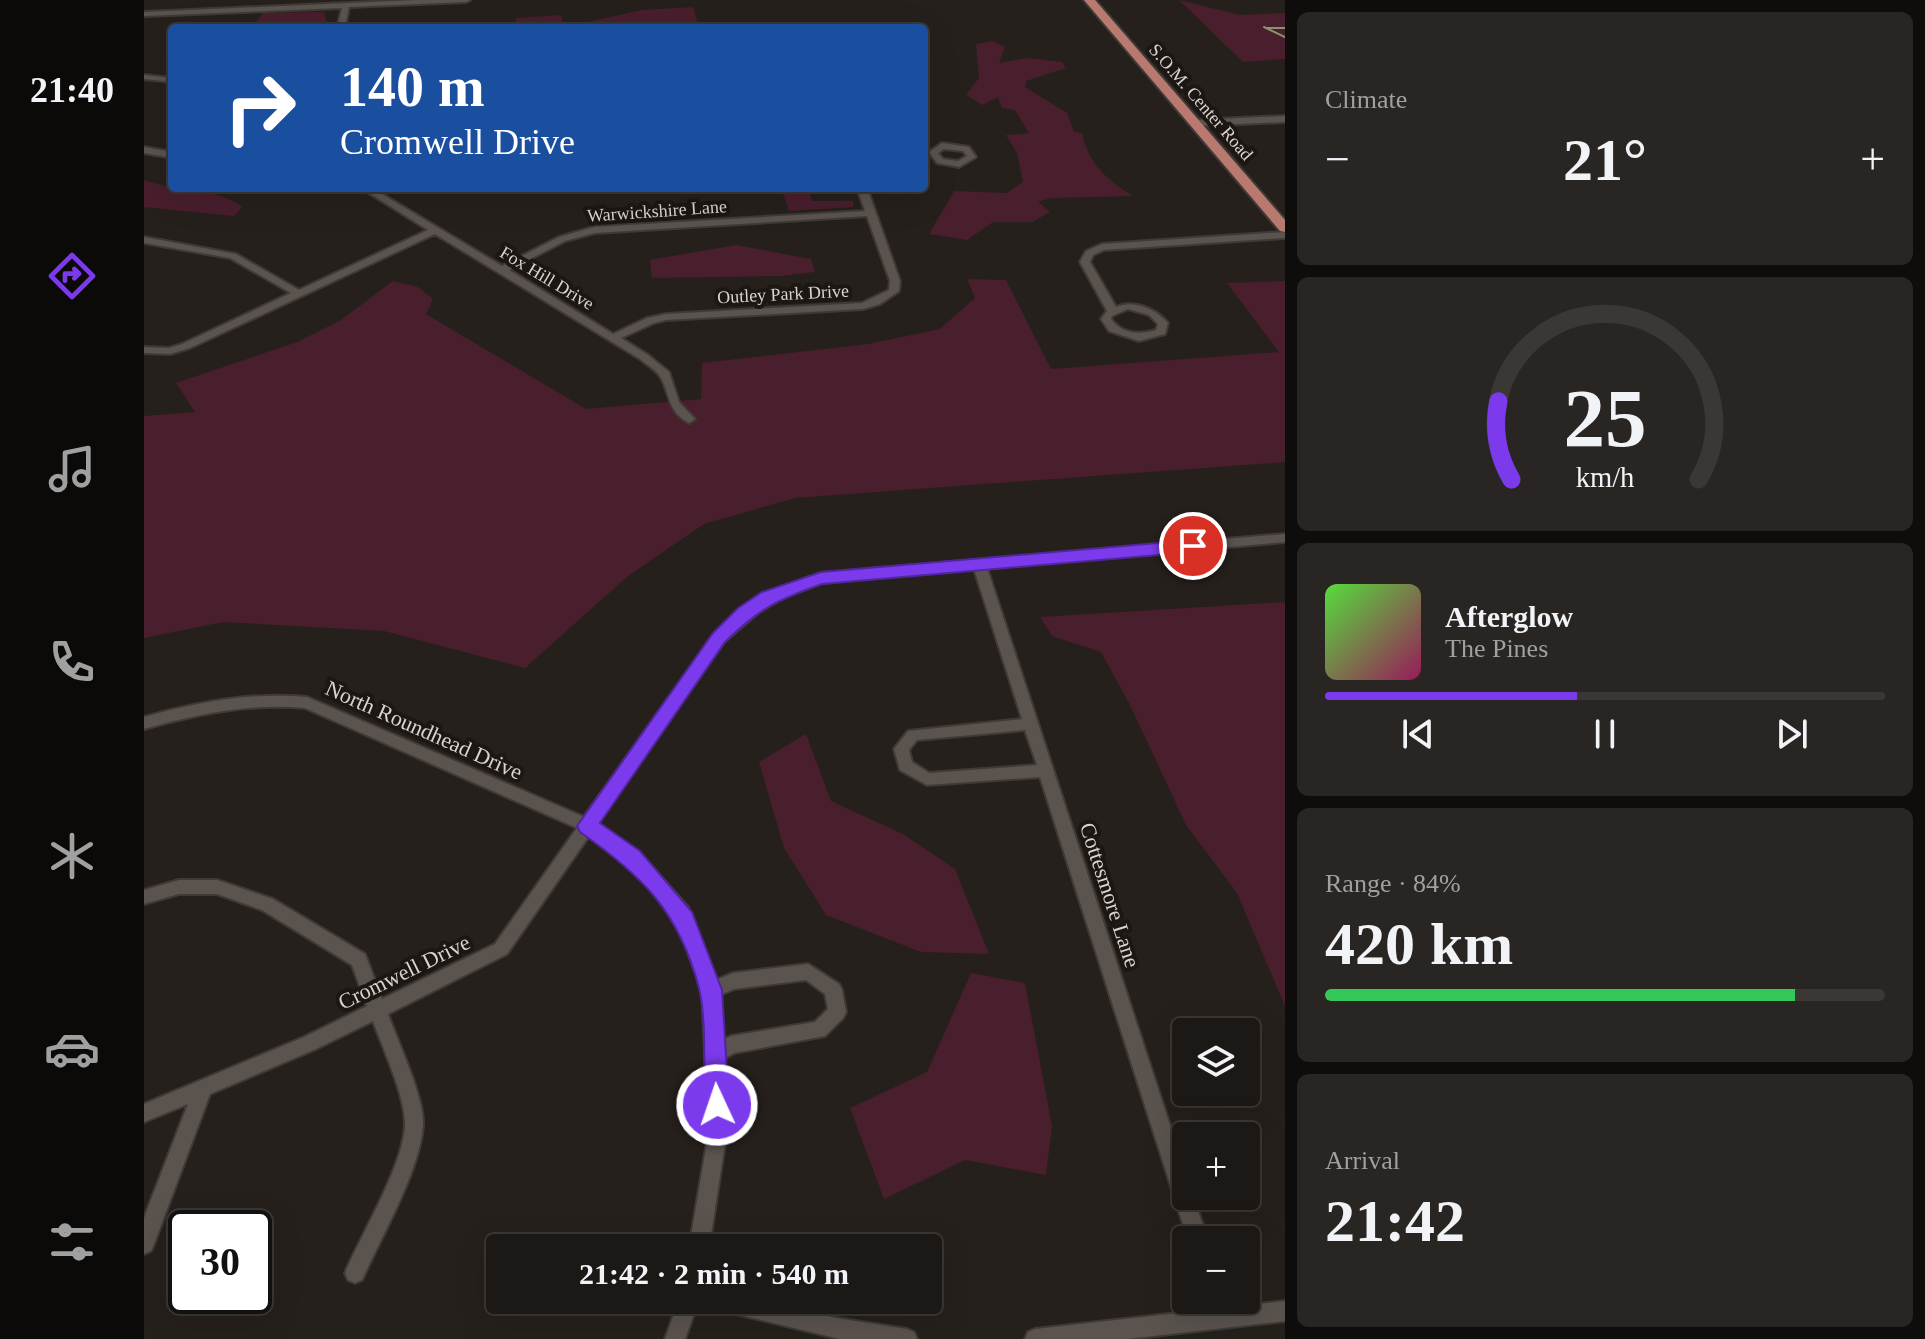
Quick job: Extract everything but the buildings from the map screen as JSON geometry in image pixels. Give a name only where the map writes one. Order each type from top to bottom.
[{"type":"main road","name":"S.O.M. Center Road","points":[[1089,0],[1285,228]]},
{"type":"street","points":[[375,0],[395,3]]},
{"type":"street","points":[[144,14],[271,4],[466,0]]},
{"type":"street","points":[[342,24],[350,2]]},
{"type":"street","points":[[144,77],[168,80]]},
{"type":"street","points":[[1195,123],[1285,119]]},
{"type":"street","points":[[144,150],[168,154]]},
{"type":"street","name":"Fox Hill Drive","points":[[373,192],[615,337],[665,374],[674,403],[689,419]]},
{"type":"street","name":"Outley Park Drive","points":[[615,337],[651,320],[666,317],[876,302],[894,291],[895,281],[863,192]]},
{"type":"street","name":"Warwickshire Lane","points":[[502,270],[562,239],[594,230],[871,213]]},
{"type":"street","points":[[144,350],[170,351],[186,346],[435,230]]},
{"type":"street","points":[[1112,310],[1085,262],[1089,253],[1102,247],[1285,235]]},
{"type":"street","points":[[144,240],[233,256],[299,294]]},
{"type":"street","points":[[1127,306],[1146,309],[1159,318],[1163,328],[1148,338],[1129,337],[1108,324],[1106,319],[1112,310],[1127,306]]},
{"type":"street","name":"Cromwell Drive","points":[[145,1109],[203,1088],[379,1009],[501,949],[719,638],[744,613],[768,597],[821,578],[1285,538]]},
{"type":"street","name":"Cottesmore Lane","points":[[979,565],[1193,1226]]},
{"type":"street","name":"North Roundhead Drive","points":[[144,723],[233,700],[270,698],[307,703],[588,826],[633,857],[682,912],[711,990],[718,1130],[701,1234]]},
{"type":"street","points":[[1030,724],[913,735],[901,749],[905,766],[927,779],[1044,771]]},
{"type":"street","points":[[144,897],[179,887],[217,887],[267,904],[359,960],[379,1009],[414,1123],[406,1162],[355,1273]]},
{"type":"street","points":[[711,990],[733,981],[808,972],[833,990],[837,1012],[819,1030],[731,1045],[715,1055]]},
{"type":"street","points":[[144,1244],[203,1088]]},
{"type":"street","points":[[1260,1310],[1285,1311]]},
{"type":"street","points":[[675,1339],[684,1314]]},
{"type":"street","points":[[778,1314],[836,1328],[907,1339]]},
{"type":"street","points":[[1035,1339],[1184,1314]]},
{"type":"shaded area","points":[[1179,0],[1240,15],[1285,13],[1285,59],[1243,62]]},
{"type":"shaded area","points":[[693,7],[698,24],[578,24],[642,10]]},
{"type":"shaded area","points":[[324,12],[327,24],[255,24],[263,13]]},
{"type":"shaded area","points":[[561,15],[563,24],[515,24],[516,18]]},
{"type":"shaded area","points":[[992,41],[1005,47],[999,63],[1027,58],[1062,62],[1066,68],[1026,81],[1025,87],[1067,113],[1074,132],[1082,133],[1089,153],[1100,170],[1133,196],[1051,198],[1038,202],[1050,212],[1032,222],[993,222],[967,240],[929,234],[954,191],[1007,193],[1023,182],[1017,153],[1006,135],[1029,133],[1015,110],[1002,108],[998,97],[982,105],[966,95],[979,78],[976,44]]},
{"type":"shaded area","points":[[144,180],[168,186],[168,192],[209,193],[242,207],[234,216],[144,207]]},
{"type":"shaded area","points":[[780,192],[810,192],[812,201],[853,201],[853,207],[789,211],[783,193]]},
{"type":"shaded area","points":[[736,245],[811,259],[815,272],[780,276],[652,278],[650,260]]},
{"type":"shaded area","points":[[967,279],[1006,280],[1051,369],[1279,352],[1227,283],[1285,281],[1285,462],[795,498],[704,524],[628,576],[525,668],[384,631],[223,622],[144,638],[144,416],[195,412],[176,383],[297,342],[341,320],[393,281],[418,287],[433,299],[426,314],[586,409],[701,399],[702,363],[868,344],[940,329],[975,298]]},
{"type":"shaded area","points":[[1285,602],[1285,1006],[1237,893],[1186,825],[1130,705],[1101,652],[1052,636],[1040,617]]},
{"type":"shaded area","points":[[806,734],[831,801],[903,834],[955,869],[989,954],[921,952],[826,915],[784,848],[759,762]]},
{"type":"shaded area","points":[[971,973],[1025,983],[1052,1126],[1046,1175],[965,1160],[884,1199],[850,1108],[927,1072]]},
{"type":"waterway","points":[[1264,27],[1285,37]]},
{"type":"waterway","points":[[1267,28],[1285,28]]},
{"type":"route","points":[[717,1105],[711,990],[682,912],[633,857],[588,826],[719,638],[744,613],[768,597],[821,578],[1193,546]]}]
